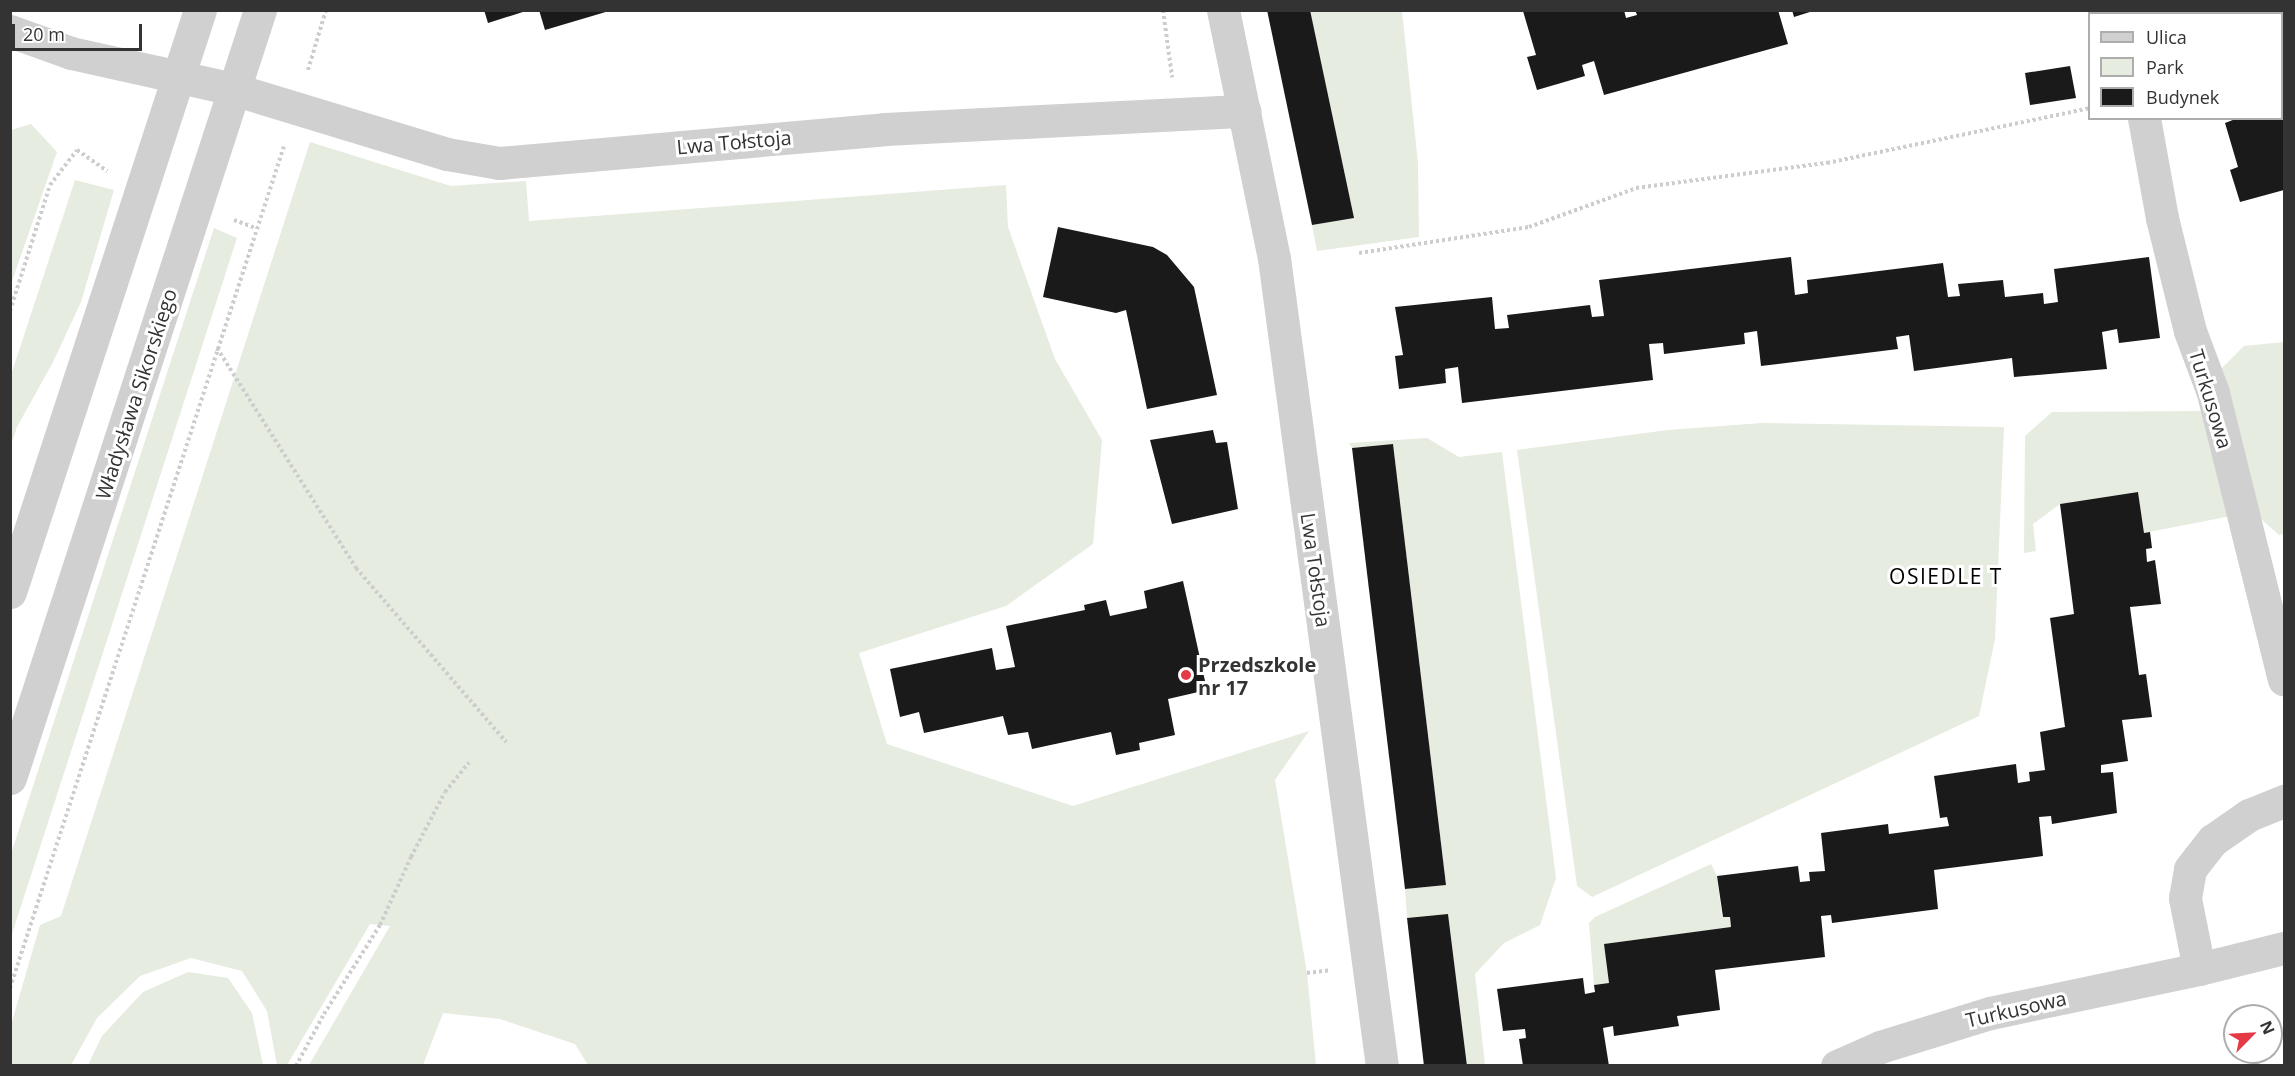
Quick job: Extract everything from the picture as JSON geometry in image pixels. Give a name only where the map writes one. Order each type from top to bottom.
[{"type":"street","points":[[10,592],[200,10]]},
{"type":"street","name":"Władysława Sikorskiego","points":[[10,778],[198,207],[233,88],[260,10]]},
{"type":"street","name":"Lwa Tołstoja","points":[[1223,10],[1274,258],[1382,1065]]},
{"type":"street","name":"Lwa Tołstoja","points":[[10,31],[71,53],[233,88],[447,154],[499,163],[885,129],[1245,111]]},
{"type":"street","name":"Turkusowa","points":[[2144,120],[2162,218],[2190,331],[2213,393],[2284,678]]},
{"type":"street","points":[[2199,969],[2185,898],[2190,868],[2213,840],[2249,814],[2284,801]]},
{"type":"street","name":"Turkusowa","points":[[1837,1065],[1880,1047],[1990,1012],[2199,969],[2284,948]]},
{"type":"path","points":[[10,988],[296,109],[326,10]]},
{"type":"path","points":[[1359,253],[1529,227],[1636,188],[1827,163],[2088,108]]},
{"type":"path","points":[[10,311],[50,185],[77,150],[114,177]]},
{"type":"path","points":[[217,348],[356,568],[506,742]]},
{"type":"path","points":[[296,1065],[324,1014],[380,925],[411,857],[445,792],[469,762]]},
{"type":"green space","points":[[1310,11],[1402,11],[1418,163],[1419,237],[1317,251],[1312,225],[1353,218]]},
{"type":"green space","points":[[31,124],[57,152],[11,284],[11,130]]},
{"type":"green space","points":[[310,142],[451,186],[526,181],[529,221],[1006,185],[1008,227],[1055,359],[1102,440],[1093,544],[1006,606],[859,653],[887,744],[1073,806],[1309,731],[1275,780],[1307,973],[1316,1065],[588,1065],[575,1044],[500,1019],[443,1013],[423,1065],[309,1065],[390,926],[370,924],[287,1065],[277,1065],[267,1011],[242,971],[191,958],[140,976],[97,1018],[71,1065],[11,1065],[11,1025],[40,925],[61,916]]},
{"type":"green space","points":[[75,180],[114,190],[81,302],[53,362],[17,427],[11,445],[11,375]]},
{"type":"green space","points":[[214,228],[237,238],[11,937],[11,854]]},
{"type":"green space","points":[[2284,342],[2284,534],[2279,535],[2260,518],[2221,369],[2244,346]]},
{"type":"green space","points":[[2204,411],[2231,516],[2144,533],[2138,492],[2060,504],[2033,524],[2036,551],[2024,553],[2025,436],[2052,412]]},
{"type":"green space","points":[[1762,423],[2004,427],[1995,639],[1979,716],[1592,897],[1577,886],[1517,450],[1668,430]]},
{"type":"green space","points":[[1427,438],[1459,457],[1502,452],[1556,878],[1540,925],[1504,943],[1475,974],[1485,1065],[1467,1065],[1448,914],[1407,918],[1405,889],[1446,885],[1393,444],[1352,448],[1349,443]]},
{"type":"green space","points":[[1711,864],[1717,876],[1722,917],[1730,917],[1731,927],[1605,944],[1609,983],[1594,985],[1589,923],[1595,917]]},
{"type":"green space","points":[[188,972],[228,978],[252,1013],[263,1065],[88,1065],[102,1036],[143,992]]},
{"type":"building","points":[[484,10],[526,10],[526,11],[488,23]]},
{"type":"building","points":[[539,10],[609,10],[609,11],[545,30]]},
{"type":"building","points":[[1267,10],[1310,10],[1354,218],[1312,225]]},
{"type":"building","points":[[1624,10],[1626,18],[1637,15],[1635,10],[1778,10],[1788,44],[1604,95],[1594,61],[1582,65],[1585,76],[1537,90],[1527,57],[1536,55],[1523,11]]},
{"type":"building","points":[[1792,10],[1812,10],[1813,11],[1794,17]]},
{"type":"building","points":[[2070,66],[2076,98],[2030,105],[2025,73]]},
{"type":"building","points":[[2284,105],[2284,190],[2240,202],[2230,170],[2238,167],[2225,123],[2233,120],[2283,120]]},
{"type":"building","points":[[1058,227],[1153,247],[1167,255],[1194,287],[1217,395],[1147,409],[1126,310],[1116,313],[1043,297]]},
{"type":"building","points":[[1791,257],[1795,295],[1808,293],[1807,280],[1943,263],[1948,297],[1960,296],[1958,284],[2003,280],[2005,297],[2043,293],[2044,304],[2058,302],[2054,269],[2149,257],[2160,338],[2119,343],[2117,329],[2102,332],[2107,369],[2014,377],[2012,358],[1914,371],[1909,335],[1896,337],[1898,349],[1761,366],[1757,331],[1744,333],[1745,344],[1664,354],[1663,343],[1649,344],[1653,380],[1462,403],[1458,367],[1445,369],[1446,383],[1399,389],[1395,356],[1403,355],[1395,307],[1492,297],[1495,329],[1509,328],[1507,315],[1590,305],[1592,317],[1604,316],[1599,280]]},
{"type":"building","points":[[1213,430],[1216,443],[1227,442],[1238,509],[1172,524],[1150,440]]},
{"type":"building","points":[[1393,444],[1446,885],[1405,889],[1352,448]]},
{"type":"building","points":[[2138,492],[2144,533],[2150,532],[2152,548],[2146,549],[2147,562],[2155,560],[2161,604],[2130,607],[2139,675],[2146,674],[2152,717],[2122,720],[2128,761],[2101,765],[2101,773],[2113,772],[2117,813],[2052,824],[2051,816],[2039,817],[2043,856],[1934,870],[1938,909],[1832,923],[1831,915],[1821,916],[1825,957],[1715,970],[1720,1010],[1677,1016],[1679,1026],[1614,1036],[1613,1026],[1603,1028],[1609,1066],[1523,1066],[1519,1039],[1526,1038],[1525,1029],[1503,1031],[1497,989],[1583,978],[1585,994],[1595,992],[1594,985],[1609,983],[1604,944],[1731,927],[1730,917],[1723,917],[1717,876],[1798,866],[1800,882],[1810,881],[1809,872],[1825,871],[1821,833],[1888,824],[1889,834],[1949,826],[1947,817],[1940,818],[1934,776],[2016,764],[2018,783],[2030,781],[2029,772],[2045,770],[2040,732],[2065,727],[2050,618],[2074,614],[2060,504]]},
{"type":"building","points":[[1183,581],[1207,690],[1168,699],[1175,735],[1139,743],[1140,750],[1116,755],[1111,732],[1032,749],[1028,732],[1008,735],[1003,716],[924,733],[919,712],[900,717],[890,669],[992,648],[996,670],[1015,667],[1006,626],[1085,610],[1084,605],[1106,600],[1110,616],[1147,608],[1144,591]]},
{"type":"building","points":[[1448,914],[1467,1066],[1424,1066],[1407,918]]},
{"type":"place","name":"Przedszkole nr 17","points":[[1186,675]]},
{"type":"district","name":"OSIEDLE T","points":[[1946,576]]}]
